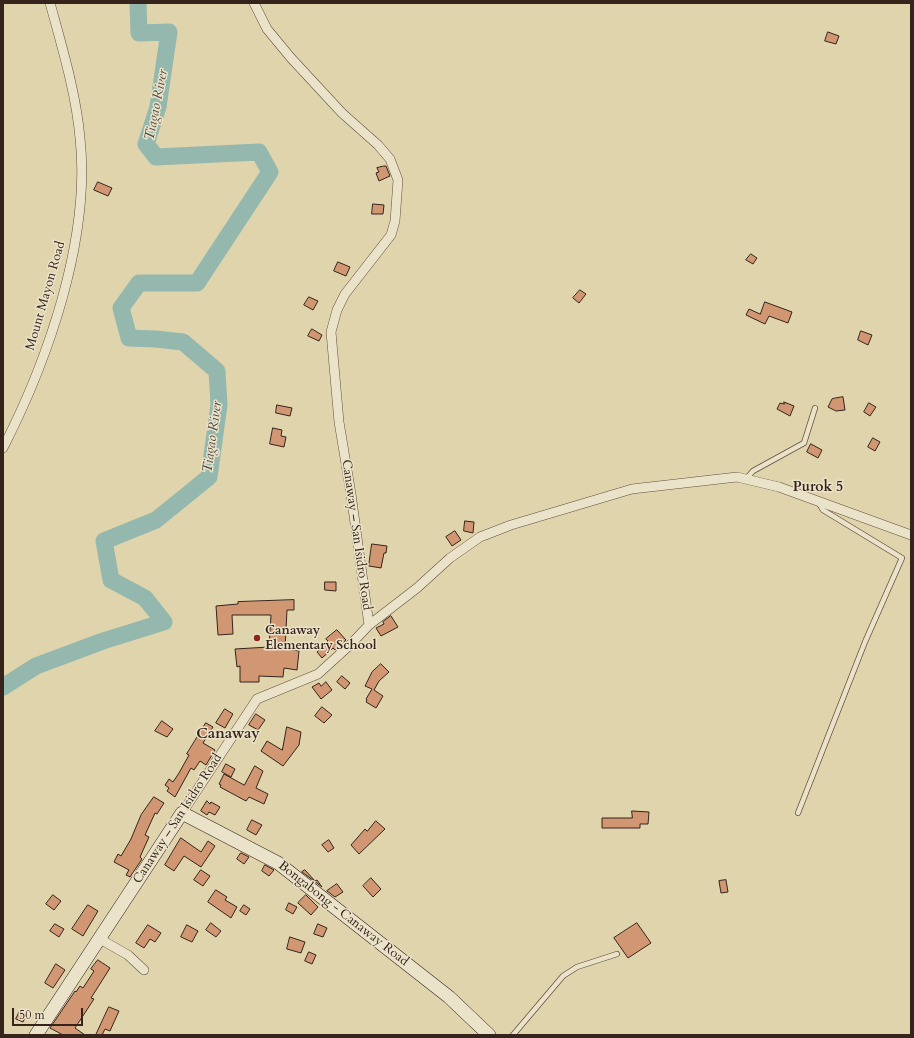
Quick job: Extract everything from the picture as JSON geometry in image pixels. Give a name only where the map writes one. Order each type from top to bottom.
[{"type":"street","name":"Mount Mayon Road","points":[[3,448],[30,391],[46,348],[64,289],[76,238],[82,182],[80,139],[75,102],[50,3]]},
{"type":"street","name":"Canaway – San Isidro Road","points":[[36,1035],[257,699],[318,674],[351,644],[369,625],[351,494],[339,422],[331,332],[337,310],[345,294],[391,235],[395,221],[398,180],[390,159],[378,145],[342,113],[291,58],[267,29],[254,3]]},
{"type":"street","points":[[369,625],[417,588],[450,558],[486,535],[511,525],[632,489],[737,477],[779,487],[911,535]]},
{"type":"street","name":"Bongabong - Canaway Road","points":[[182,814],[278,863],[449,997],[489,1035]]},
{"type":"street","points":[[100,939],[128,955],[144,970]]},
{"type":"lane","points":[[746,479],[753,471],[804,443],[815,408]]},
{"type":"lane","points":[[798,812],[865,642],[902,558],[823,510],[816,500]]},
{"type":"lane","points":[[512,1035],[563,976],[572,970],[617,954]]},
{"type":"building","points":[[828,32],[839,36],[836,44],[825,41]]},
{"type":"building","points":[[386,166],[390,176],[379,181],[376,173],[379,172],[377,168]]},
{"type":"building","points":[[98,182],[112,188],[108,196],[94,190]]},
{"type":"building","points":[[373,204],[384,205],[383,214],[372,214]]},
{"type":"building","points":[[751,254],[757,258],[753,264],[746,260]]},
{"type":"building","points":[[338,262],[350,267],[346,276],[334,271]]},
{"type":"building","points":[[580,290],[586,294],[579,303],[573,298]]},
{"type":"building","points":[[309,297],[318,301],[313,310],[304,305]]},
{"type":"building","points":[[765,302],[792,312],[788,323],[769,316],[765,324],[746,315],[749,309],[760,314]]},
{"type":"building","points":[[312,329],[322,335],[319,341],[308,336]]},
{"type":"building","points":[[861,331],[872,335],[868,345],[858,340]]},
{"type":"building","points":[[843,397],[845,410],[836,411],[828,407],[832,399]]},
{"type":"building","points":[[784,402],[794,406],[790,416],[777,409],[780,403],[784,404]]},
{"type":"building","points":[[869,403],[876,407],[870,416],[864,412]]},
{"type":"building","points":[[277,405],[292,408],[290,416],[276,413]]},
{"type":"building","points":[[273,428],[282,430],[281,436],[286,437],[284,447],[270,444]]},
{"type":"building","points":[[873,438],[880,442],[875,451],[868,447]]},
{"type":"building","points":[[811,444],[822,450],[818,458],[807,452]]},
{"type":"building","points":[[465,521],[474,522],[473,533],[464,531]]},
{"type":"building","points":[[455,531],[461,540],[452,546],[446,537]]},
{"type":"building","points":[[372,544],[387,546],[381,568],[369,566]]},
{"type":"building","points":[[325,582],[336,582],[336,591],[325,590]]},
{"type":"building","points":[[294,600],[294,610],[287,610],[285,649],[299,651],[297,670],[284,668],[283,677],[259,676],[259,682],[240,682],[240,666],[237,667],[235,649],[269,647],[271,615],[232,615],[233,634],[218,635],[216,606],[238,604],[238,602]]},
{"type":"building","points":[[391,616],[398,627],[381,636],[376,628],[384,624],[383,622]]},
{"type":"building","points":[[337,630],[346,640],[335,650],[333,648],[322,658],[317,652],[328,641],[326,639]]},
{"type":"building","points":[[381,664],[389,672],[379,681],[374,690],[383,696],[376,708],[366,702],[366,699],[372,689],[365,686],[372,672]]},
{"type":"building","points":[[342,676],[350,683],[345,689],[337,682]]},
{"type":"building","points":[[326,682],[332,690],[321,699],[312,687],[319,683],[321,686]]},
{"type":"building","points":[[322,707],[332,715],[324,723],[315,716]]},
{"type":"building","points":[[225,709],[233,714],[225,728],[216,723]]},
{"type":"building","points":[[256,714],[265,720],[258,730],[249,725]]},
{"type":"building","points":[[162,721],[173,729],[167,737],[155,731]]},
{"type":"building","points":[[206,723],[213,727],[203,743],[215,750],[206,765],[200,761],[194,770],[191,768],[175,797],[167,791],[169,788],[165,785],[169,779],[173,782],[179,773],[189,755],[187,754]]},
{"type":"building","points":[[287,727],[301,732],[299,745],[283,766],[261,751],[267,741],[282,750]]},
{"type":"building","points":[[226,764],[235,769],[231,777],[222,772]]},
{"type":"building","points":[[255,766],[263,771],[256,788],[268,794],[264,804],[249,797],[246,801],[220,787],[221,785],[219,784],[224,774],[244,785]]},
{"type":"building","points":[[154,797],[164,803],[157,814],[155,813],[145,835],[149,837],[140,857],[142,859],[130,877],[126,875],[129,870],[114,862],[118,854],[121,856],[131,839],[141,815]]},
{"type":"building","points":[[207,801],[210,804],[211,802],[220,807],[215,815],[209,812],[207,815],[201,811]]},
{"type":"building","points":[[632,811],[649,812],[648,824],[640,824],[640,828],[602,828],[602,818],[632,818]]},
{"type":"building","points":[[252,820],[262,825],[256,835],[247,830]]},
{"type":"building","points":[[376,821],[385,829],[359,854],[351,845],[365,829],[367,831]]},
{"type":"building","points":[[181,838],[201,852],[208,841],[215,846],[201,867],[184,856],[174,871],[165,865]]},
{"type":"building","points":[[329,840],[334,848],[328,852],[322,845]]},
{"type":"building","points":[[241,853],[249,857],[244,864],[237,859]]},
{"type":"building","points":[[265,865],[274,870],[269,876],[262,871]]},
{"type":"building","points":[[201,870],[210,876],[203,886],[194,880]]},
{"type":"building","points":[[305,870],[315,881],[317,880],[322,887],[302,872]]},
{"type":"building","points":[[371,878],[381,889],[373,897],[363,886]]},
{"type":"building","points":[[726,880],[728,892],[721,893],[719,881]]},
{"type":"building","points":[[337,884],[343,892],[335,897],[327,891]]},
{"type":"building","points":[[216,890],[227,897],[225,900],[237,907],[231,918],[208,902]]},
{"type":"building","points":[[53,895],[61,901],[54,910],[46,904]]},
{"type":"building","points":[[306,895],[318,907],[311,915],[298,903]]},
{"type":"building","points":[[289,903],[297,907],[293,914],[286,910]]},
{"type":"building","points":[[88,905],[98,911],[83,936],[72,929]]},
{"type":"building","points":[[244,905],[250,909],[246,915],[240,911]]},
{"type":"building","points":[[211,923],[221,931],[216,937],[206,930]]},
{"type":"building","points":[[637,923],[651,943],[628,958],[614,938]]},
{"type":"building","points":[[55,924],[64,929],[59,937],[50,931]]},
{"type":"building","points":[[318,924],[327,928],[323,937],[314,934]]},
{"type":"building","points":[[148,925],[161,933],[155,942],[150,939],[144,948],[136,943]]},
{"type":"building","points":[[187,925],[198,931],[192,942],[181,937]]},
{"type":"building","points":[[290,937],[305,942],[301,953],[287,949]]},
{"type":"building","points":[[309,952],[316,955],[312,964],[305,961]]},
{"type":"building","points":[[98,960],[110,968],[91,998],[94,999],[75,1028],[85,1035],[63,1035],[50,1028],[75,991],[76,992],[80,986],[83,988],[94,971],[91,969]]},
{"type":"building","points":[[56,964],[65,970],[53,988],[45,983]]},
{"type":"building","points":[[109,1007],[119,1011],[110,1031],[105,1029],[102,1035],[96,1035]]},
{"type":"building","points":[[20,1011],[27,1014],[23,1022],[16,1019]]},
{"type":"waterway","name":"Tiagao River","points":[[3,687],[36,666],[103,641],[164,622],[145,598],[111,580],[104,541],[156,520],[209,477],[219,405],[217,371],[183,342],[129,338],[121,308],[139,283],[197,283],[270,172],[259,152],[156,157],[146,144],[158,107],[169,32],[139,33],[138,3]]},
{"type":"place","name":"Canaway Elementary School","points":[[257,638]]},
{"type":"district","name":"Purok 5","points":[[818,488]]},
{"type":"district","name":"Canaway","points":[[228,735]]}]
